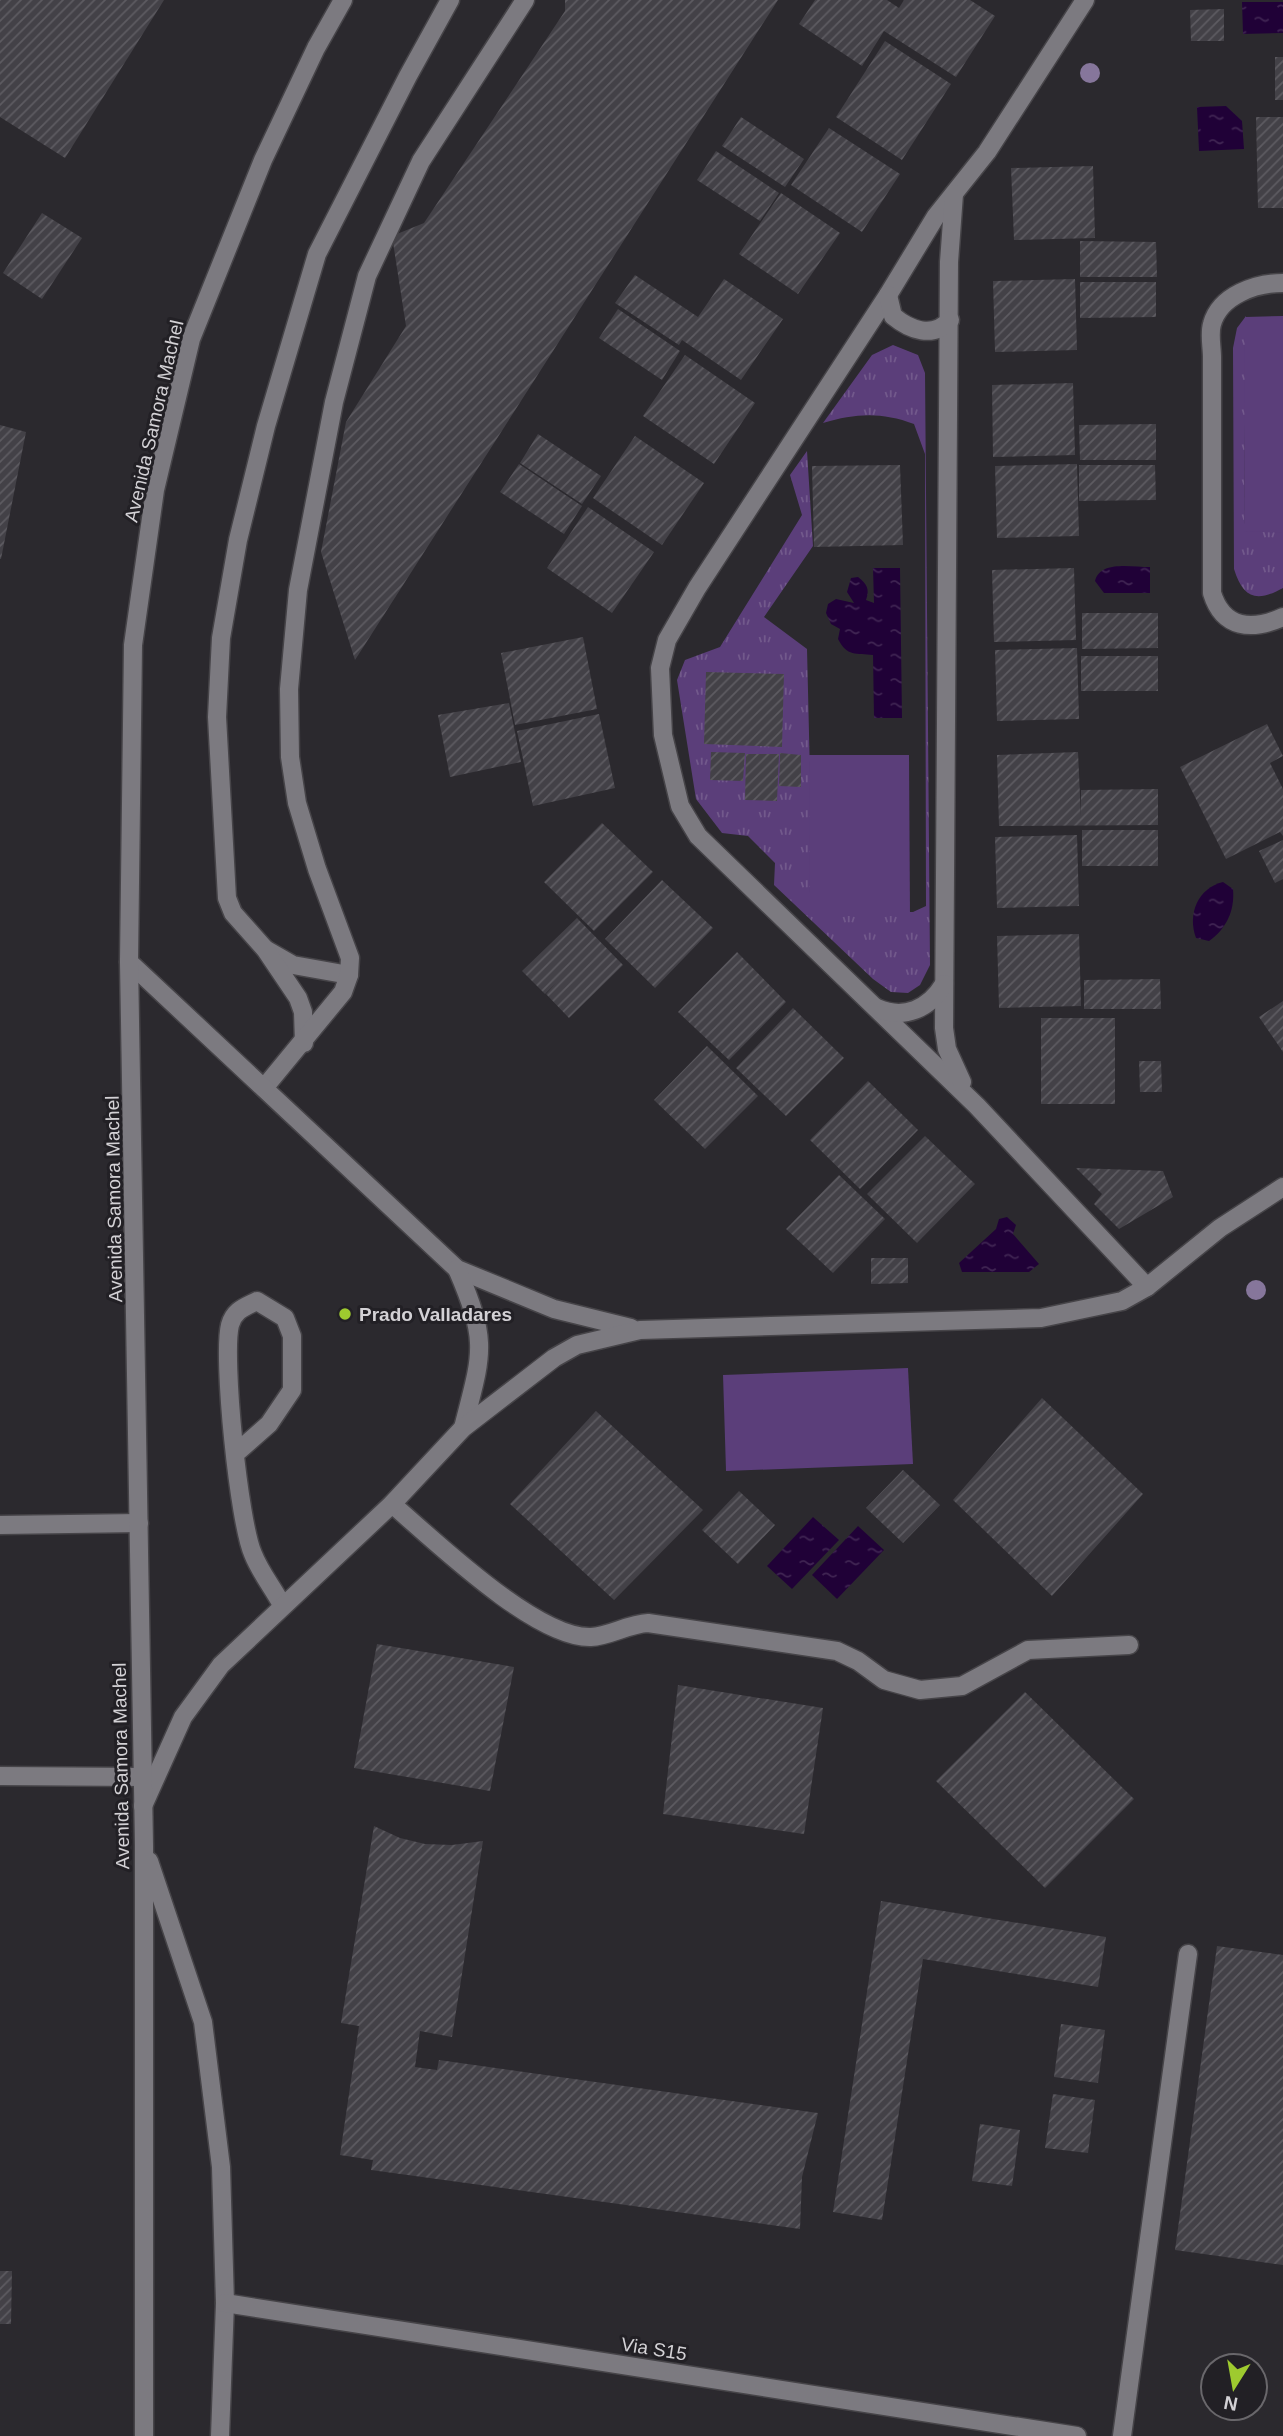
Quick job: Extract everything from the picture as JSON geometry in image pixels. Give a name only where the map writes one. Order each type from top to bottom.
[{"type":"street","name":"Avenida Samora Machel","points":[[144,2436],[144,1846],[130,962],[133,645],[155,490],[191,339],[263,160],[316,48],[343,0]]},
{"type":"street","points":[[304,1043],[303,1012],[298,998],[265,949],[233,913],[227,898],[217,716],[221,638],[238,540],[266,426],[317,254],[408,75],[450,0]]},
{"type":"street","points":[[264,1088],[304,1043],[343,992],[349,975],[350,958],[317,869],[297,803],[290,757],[289,689],[298,590],[334,402],[367,276],[421,161],[525,0]]},
{"type":"street","points":[[1085,0],[987,152],[914,249],[888,295],[697,588],[667,640],[660,668],[663,736],[680,806],[698,836],[977,1106],[1147,1287]]},
{"type":"street","points":[[954,194],[949,262],[944,984],[947,1049],[954,1070],[977,1106]]},
{"type":"street","points":[[914,249],[925,243],[942,246],[949,262]]},
{"type":"street","points":[[1283,283],[1241,291],[1222,306],[1212,324],[1212,593],[1223,616],[1238,625],[1253,627],[1283,617]]},
{"type":"street","points":[[888,295],[893,316],[916,330],[943,328],[950,320]]},
{"type":"street","points":[[265,949],[293,965],[349,975]]},
{"type":"street","points":[[130,962],[457,1269],[554,1309],[640,1330]]},
{"type":"street","points":[[875,1007],[889,1013],[913,1011],[937,996],[944,984]]},
{"type":"street","points":[[143,1806],[183,1717],[221,1665],[392,1504],[463,1428],[554,1358],[577,1345],[640,1330],[1041,1318],[1122,1301],[1147,1287],[1220,1228],[1283,1187]]},
{"type":"street","points":[[457,1269],[481,1333],[481,1358],[463,1428]]},
{"type":"street","points":[[235,1454],[269,1424],[292,1390],[292,1336],[285,1318],[257,1301],[236,1312],[230,1323],[228,1345],[235,1454],[251,1552],[282,1605]]},
{"type":"street","points":[[392,1504],[470,1570],[524,1611],[556,1629],[590,1637],[634,1624],[648,1623],[837,1651],[858,1661],[884,1680],[920,1690],[962,1686],[1028,1650],[1129,1645]]},
{"type":"street","points":[[0,1525],[139,1523]]},
{"type":"street","points":[[0,1776],[142,1777]]},
{"type":"street","points":[[144,1846],[203,2022],[220,2167],[225,2303],[220,2436]]},
{"type":"street","points":[[1122,2436],[1188,1954]]},
{"type":"street","name":"Via S15","points":[[225,2303],[1077,2436]]},
{"type":"green space","points":[[1246,316],[1244,529],[1283,530],[1283,588],[1258,596],[1246,592],[1234,569],[1233,348],[1237,328]]},
{"type":"green space","points":[[1283,316],[1283,533],[1244,531],[1245,317]]},
{"type":"green space","points":[[893,345],[918,355],[925,373],[930,965],[920,985],[908,993],[891,992],[873,979],[774,885],[775,863],[748,836],[722,833],[696,799],[677,680],[685,660],[720,647],[802,515],[790,475],[807,451],[813,546],[764,617],[807,649],[813,902],[825,912],[913,912],[926,906],[925,454],[914,424],[902,420],[869,415],[823,423],[872,355]]},
{"type":"green space","points":[[809,755],[909,755],[910,916],[822,916],[810,906]]},
{"type":"green space","points":[[908,1368],[913,1464],[726,1471],[723,1375]]},
{"type":"water","points":[[1242,2],[1283,2],[1283,33],[1243,34]]},
{"type":"water","points":[[1226,106],[1242,121],[1244,149],[1199,151],[1197,107]]},
{"type":"water","points":[[1110,567],[1150,567],[1150,593],[1104,593],[1095,581],[1098,574]]},
{"type":"water","points":[[873,568],[900,568],[902,718],[874,718],[873,655],[852,653],[845,649],[838,639],[840,629],[831,624],[826,613],[828,604],[836,599],[854,603],[847,592],[851,578],[858,577],[864,582],[868,590],[866,600],[874,603]]},
{"type":"water","points":[[1223,882],[1233,889],[1228,919],[1209,941],[1196,938],[1193,920],[1197,903],[1207,890]]},
{"type":"water","points":[[1007,1217],[1016,1225],[1013,1234],[1039,1264],[1029,1272],[962,1272],[959,1263],[996,1229],[999,1219]]},
{"type":"water","points":[[813,1517],[839,1540],[792,1589],[767,1566]]},
{"type":"water","points":[[858,1526],[884,1550],[837,1599],[812,1575]]},
{"type":"building","points":[[0,0],[164,0],[65,158],[0,117]]},
{"type":"building","points":[[565,0],[778,0],[355,660],[321,552],[346,422],[406,326],[392,236],[424,223],[565,11]]},
{"type":"building","points":[[815,0],[887,0],[899,8],[904,0],[970,0],[995,16],[956,77],[884,31],[862,66],[799,24]]},
{"type":"building","points":[[1224,9],[1224,41],[1191,41],[1190,10]]},
{"type":"building","points":[[885,41],[951,84],[902,160],[836,117]]},
{"type":"building","points":[[1275,57],[1283,57],[1283,100],[1275,100]]},
{"type":"building","points":[[741,117],[804,159],[785,187],[722,146]]},
{"type":"building","points":[[1256,117],[1283,117],[1283,208],[1258,208]]},
{"type":"building","points":[[829,128],[900,174],[862,232],[791,185]]},
{"type":"building","points":[[716,151],[779,193],[760,221],[697,180]]},
{"type":"building","points":[[1093,166],[1095,238],[1014,240],[1011,168]]},
{"type":"building","points":[[781,193],[840,233],[798,294],[739,254]]},
{"type":"building","points":[[42,213],[82,238],[42,299],[3,273]]},
{"type":"building","points":[[1080,241],[1156,242],[1157,277],[1080,277]]},
{"type":"building","points":[[635,275],[698,317],[724,279],[783,319],[741,380],[682,340],[679,345],[615,303]]},
{"type":"building","points":[[1075,279],[1077,350],[995,352],[993,281]]},
{"type":"building","points":[[1080,282],[1156,282],[1156,317],[1080,318]]},
{"type":"building","points":[[618,309],[680,351],[662,380],[599,338]]},
{"type":"building","points":[[685,355],[755,403],[714,464],[643,416]]},
{"type":"building","points":[[1073,383],[1075,455],[993,457],[992,385]]},
{"type":"building","points":[[1156,424],[1156,460],[1080,460],[1079,425]]},
{"type":"building","points":[[0,425],[26,432],[1,559],[0,559]]},
{"type":"building","points":[[538,434],[601,476],[582,504],[520,463]]},
{"type":"building","points":[[635,436],[704,483],[662,545],[593,498]]},
{"type":"building","points":[[519,464],[582,506],[564,534],[500,492]]},
{"type":"building","points":[[1077,464],[1079,536],[997,538],[995,466]]},
{"type":"building","points":[[900,465],[903,545],[814,547],[812,466]]},
{"type":"building","points":[[1079,465],[1155,465],[1156,500],[1079,501]]},
{"type":"building","points":[[588,507],[654,552],[612,613],[547,568]]},
{"type":"building","points":[[1074,568],[1076,640],[994,642],[992,570]]},
{"type":"building","points":[[1082,613],[1158,613],[1158,648],[1082,649]]},
{"type":"building","points":[[583,637],[597,709],[515,725],[501,653]]},
{"type":"building","points":[[1077,648],[1079,719],[997,721],[995,650]]},
{"type":"building","points":[[1081,656],[1158,656],[1158,691],[1081,691]]},
{"type":"building","points":[[706,672],[784,674],[782,747],[704,744]]},
{"type":"building","points":[[509,703],[521,762],[450,777],[438,715]]},
{"type":"building","points":[[599,714],[615,788],[533,806],[517,731]]},
{"type":"building","points":[[1267,724],[1283,756],[1270,763],[1283,789],[1283,836],[1280,832],[1226,859],[1180,767]]},
{"type":"building","points":[[711,752],[745,753],[743,781],[710,780]]},
{"type":"building","points":[[1078,752],[1081,817],[1081,790],[1158,789],[1158,825],[999,826],[997,755]]},
{"type":"building","points":[[780,753],[801,755],[801,787],[779,786]]},
{"type":"building","points":[[746,754],[779,754],[777,801],[745,800]]},
{"type":"building","points":[[602,823],[653,872],[594,931],[544,882]]},
{"type":"building","points":[[1082,830],[1158,830],[1158,866],[1082,866]]},
{"type":"building","points":[[1077,835],[1079,906],[997,908],[995,837]]},
{"type":"building","points":[[1283,840],[1283,879],[1275,883],[1259,851]]},
{"type":"building","points":[[662,880],[713,928],[655,988],[605,939]]},
{"type":"building","points":[[577,918],[623,965],[569,1018],[546,994],[556,983],[545,994],[522,971]]},
{"type":"building","points":[[1079,934],[1081,1006],[999,1008],[997,936]]},
{"type":"building","points":[[737,952],[786,1002],[729,1060],[678,1012]]},
{"type":"building","points":[[1160,979],[1161,1009],[1084,1009],[1084,980]]},
{"type":"building","points":[[1283,1001],[1283,1052],[1259,1017]]},
{"type":"building","points":[[793,1008],[844,1058],[786,1116],[736,1068]]},
{"type":"building","points":[[1041,1018],[1115,1018],[1115,1104],[1041,1104]]},
{"type":"building","points":[[707,1046],[758,1096],[705,1149],[654,1100]]},
{"type":"building","points":[[1139,1061],[1161,1061],[1162,1092],[1140,1092]]},
{"type":"building","points":[[868,1081],[918,1130],[860,1189],[810,1140]]},
{"type":"building","points":[[925,1136],[975,1184],[917,1243],[867,1194]]},
{"type":"building","points":[[1076,1168],[1163,1171],[1173,1197],[1119,1229],[1094,1204],[1102,1194]]},
{"type":"building","points":[[839,1175],[885,1219],[833,1273],[786,1229]]},
{"type":"building","points":[[871,1258],[908,1258],[908,1283],[871,1284]]},
{"type":"building","points":[[1042,1398],[1143,1494],[1052,1596],[953,1500]]},
{"type":"building","points":[[596,1411],[703,1510],[614,1600],[510,1504]]},
{"type":"building","points":[[903,1470],[940,1505],[903,1543],[866,1508]]},
{"type":"building","points":[[739,1491],[775,1525],[738,1564],[702,1530]]},
{"type":"building","points":[[377,1644],[514,1667],[490,1791],[354,1768]]},
{"type":"building","points":[[678,1685],[823,1708],[804,1834],[663,1814]]},
{"type":"building","points":[[1025,1692],[1134,1799],[1045,1888],[936,1781]]},
{"type":"building","points":[[374,1826],[400,1838],[425,1844],[452,1845],[483,1841],[452,2037],[420,2031],[415,2067],[437,2070],[439,2060],[818,2113],[802,2177],[800,2229],[371,2170],[373,2160],[340,2155],[359,2026],[341,2023]]},
{"type":"building","points":[[881,1901],[1106,1937],[1098,1987],[923,1959],[882,2220],[833,2212]]},
{"type":"building","points":[[1217,1946],[1283,1955],[1283,2265],[1175,2250]]},
{"type":"building","points":[[1061,2024],[1105,2030],[1098,2083],[1054,2077]]},
{"type":"building","points":[[1053,2094],[1095,2100],[1088,2153],[1045,2148]]},
{"type":"building","points":[[980,2124],[1020,2130],[1012,2186],[972,2181]]},
{"type":"building","points":[[0,2271],[12,2271],[11,2324],[0,2324]]},
{"type":"place","name":"Prado Valladares","points":[[345,1314]]}]
